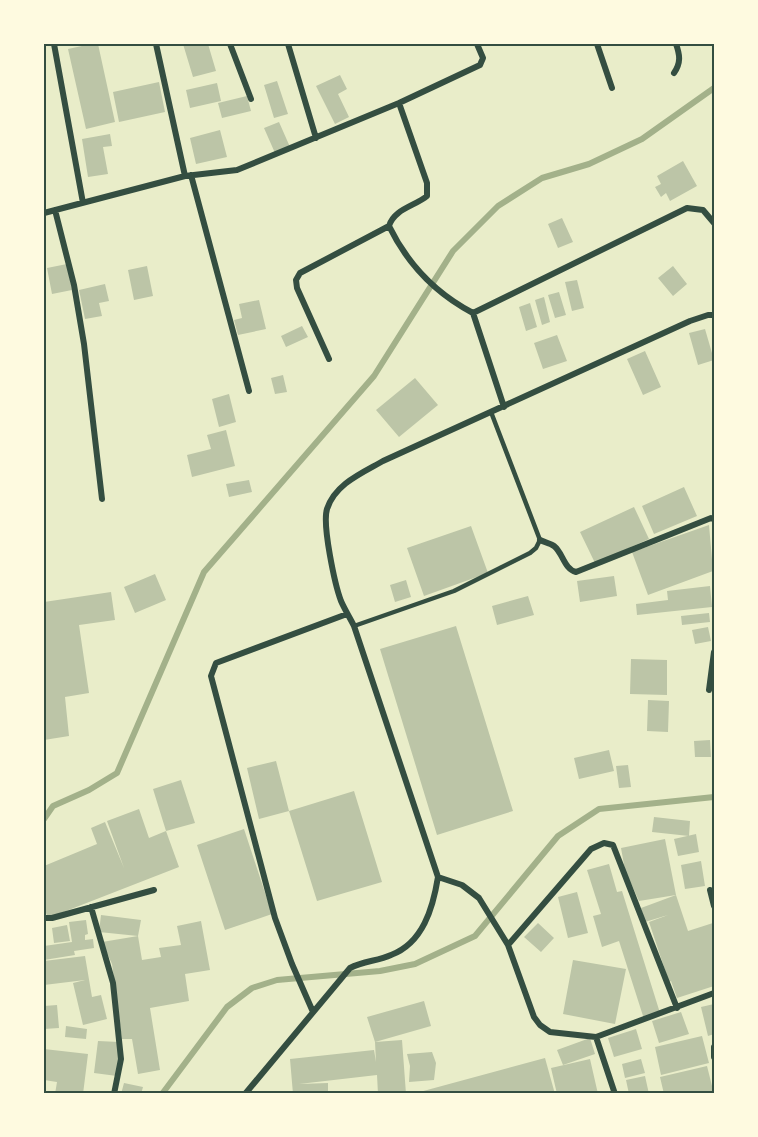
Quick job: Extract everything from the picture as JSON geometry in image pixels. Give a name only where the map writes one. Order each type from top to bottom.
[{"type":"street","points":[[54,44],[83,203]]},
{"type":"street","points":[[156,44],[188,176],[249,392]]},
{"type":"street","points":[[230,44],[251,99]]},
{"type":"street","points":[[288,44],[316,138]]},
{"type":"street","points":[[44,213],[188,176],[228,172],[316,138],[480,65],[483,58],[477,44]]},
{"type":"street","points":[[597,44],[612,88]]},
{"type":"street","points":[[674,73],[680,59],[676,44]]},
{"type":"street","points":[[329,359],[297,288],[296,280],[300,273],[389,226],[395,214],[427,196],[429,190],[399,103]]},
{"type":"street","points":[[473,313],[687,208],[703,210],[714,223]]},
{"type":"street","points":[[55,210],[76,295],[84,344],[102,499]]},
{"type":"street","points":[[389,226],[414,267],[449,300],[473,313],[504,407]]},
{"type":"street","points":[[245,1094],[350,968],[393,955],[416,938],[429,914],[438,877],[354,626],[339,592],[328,541],[327,510],[338,491],[349,480],[383,461],[690,321],[714,315]]},
{"type":"street","points":[[540,540],[556,548],[568,567],[576,572],[711,518],[714,519]]},
{"type":"street","points":[[313,1012],[275,918],[211,676],[216,663],[347,614]]},
{"type":"street","points":[[709,690],[714,652]]},
{"type":"street","points":[[508,945],[591,849],[604,843],[613,844],[676,1008]]},
{"type":"street","points":[[438,877],[462,885],[479,898],[508,945],[534,1017],[550,1032],[596,1036],[714,993]]},
{"type":"street","points":[[44,918],[52,918],[154,890]]},
{"type":"street","points":[[710,890],[714,906]]},
{"type":"street","points":[[91,907],[113,983],[121,1059],[114,1094]]},
{"type":"street","points":[[596,1036],[615,1094]]},
{"type":"street","points":[[714,1047],[714,1058]]},
{"type":"lane","points":[[354,626],[454,591],[536,548],[540,540],[491,412]]},
{"type":"building","points":[[98,44],[115,122],[86,129],[68,49]]},
{"type":"building","points":[[183,44],[208,44],[216,71],[193,77]]},
{"type":"building","points":[[340,75],[347,89],[338,94],[349,117],[335,124],[316,86]]},
{"type":"building","points":[[277,81],[288,114],[274,118],[264,85]]},
{"type":"building","points":[[159,82],[165,112],[119,122],[113,92]]},
{"type":"building","points":[[217,83],[221,101],[190,108],[186,90]]},
{"type":"building","points":[[247,96],[251,111],[222,118],[218,103]]},
{"type":"building","points":[[279,122],[290,147],[275,153],[264,128]]},
{"type":"building","points":[[220,130],[227,157],[196,164],[190,138]]},
{"type":"building","points":[[110,134],[112,146],[103,147],[108,174],[88,177],[82,139]]},
{"type":"building","points":[[683,161],[697,186],[670,201],[666,193],[661,197],[655,187],[661,184],[657,176]]},
{"type":"building","points":[[562,218],[573,242],[558,248],[548,224]]},
{"type":"building","points":[[67,264],[72,290],[52,294],[47,268]]},
{"type":"building","points":[[147,266],[153,296],[134,300],[128,270]]},
{"type":"building","points":[[673,266],[687,284],[673,296],[658,278]]},
{"type":"building","points":[[577,280],[584,308],[572,311],[565,282]]},
{"type":"building","points":[[105,284],[109,301],[99,303],[102,316],[85,319],[79,290]]},
{"type":"building","points":[[559,292],[566,315],[555,318],[548,295]]},
{"type":"building","points":[[544,297],[550,322],[542,325],[535,300]]},
{"type":"building","points":[[259,300],[266,329],[238,335],[234,320],[242,318],[239,304]]},
{"type":"building","points":[[530,303],[537,327],[526,331],[519,307]]},
{"type":"building","points":[[302,326],[308,337],[286,347],[281,336]]},
{"type":"building","points":[[705,329],[714,360],[698,365],[689,333]]},
{"type":"building","points":[[557,335],[567,361],[543,369],[534,343]]},
{"type":"building","points":[[645,351],[661,387],[643,395],[627,359]]},
{"type":"building","points":[[283,375],[287,392],[275,394],[271,378]]},
{"type":"building","points":[[415,378],[438,405],[399,437],[376,410]]},
{"type":"building","points":[[229,394],[236,422],[219,427],[212,399]]},
{"type":"building","points":[[226,430],[235,466],[192,477],[187,455],[211,449],[207,435]]},
{"type":"building","points":[[249,480],[252,492],[229,497],[226,484]]},
{"type":"building","points":[[684,487],[697,516],[654,534],[642,506]]},
{"type":"building","points":[[634,507],[649,539],[595,563],[580,532]]},
{"type":"building","points":[[709,525],[713,571],[648,595],[632,552]]},
{"type":"building","points":[[471,526],[488,573],[424,596],[407,548]]},
{"type":"building","points":[[155,574],[166,600],[135,613],[124,587]]},
{"type":"building","points":[[614,576],[617,596],[580,602],[577,581]]},
{"type":"building","points":[[406,580],[411,597],[395,602],[390,585]]},
{"type":"building","points":[[710,586],[712,607],[637,615],[636,604],[668,600],[667,591]]},
{"type":"building","points":[[111,592],[115,620],[79,625],[89,693],[65,697],[69,736],[44,740],[44,602]]},
{"type":"building","points":[[528,596],[534,615],[497,625],[492,606]]},
{"type":"building","points":[[709,613],[710,622],[682,625],[681,616]]},
{"type":"building","points":[[456,626],[513,811],[437,835],[380,649]]},
{"type":"building","points":[[708,627],[711,641],[695,644],[692,630]]},
{"type":"building","points":[[631,659],[667,660],[667,695],[630,694]]},
{"type":"building","points":[[648,700],[669,701],[668,732],[647,731]]},
{"type":"building","points":[[710,740],[711,757],[695,757],[694,741]]},
{"type":"building","points":[[609,750],[614,771],[579,779],[574,758]]},
{"type":"building","points":[[276,761],[289,811],[259,819],[247,768]]},
{"type":"building","points":[[628,765],[631,787],[619,788],[616,766]]},
{"type":"building","points":[[181,780],[195,823],[166,831],[153,789]]},
{"type":"building","points":[[354,791],[382,882],[317,901],[289,811]]},
{"type":"building","points":[[139,809],[149,838],[166,831],[179,867],[48,918],[44,908],[44,866],[97,844],[91,828],[105,822],[124,868],[107,821]]},
{"type":"building","points":[[654,817],[690,821],[689,836],[652,832]]},
{"type":"building","points":[[244,829],[272,914],[225,930],[197,845]]},
{"type":"building","points":[[696,834],[699,852],[678,856],[674,839]]},
{"type":"building","points":[[665,839],[676,895],[639,901],[625,870],[621,848]]},
{"type":"building","points":[[701,861],[705,886],[685,889],[681,865]]},
{"type":"building","points":[[609,864],[617,892],[622,891],[660,1013],[644,1019],[619,941],[602,947],[593,916],[601,914],[587,870]]},
{"type":"building","points":[[577,892],[588,933],[568,938],[558,897]]},
{"type":"building","points":[[676,895],[688,931],[713,923],[714,926],[714,986],[677,998],[671,981],[669,982],[649,922],[668,915],[645,922],[641,908]]},
{"type":"building","points":[[101,915],[141,920],[138,936],[99,932]]},
{"type":"building","points":[[86,920],[88,934],[85,935],[85,940],[93,939],[94,948],[74,951],[75,955],[44,960],[44,946],[72,942],[69,922]]},
{"type":"building","points":[[201,921],[210,970],[185,974],[189,1001],[150,1008],[160,1070],[138,1074],[132,1039],[122,1039],[112,964],[102,942],[138,936],[142,960],[161,957],[159,948],[181,945],[177,926]]},
{"type":"building","points":[[538,923],[554,938],[541,952],[524,937]]},
{"type":"building","points":[[67,925],[70,941],[54,943],[52,928]]},
{"type":"building","points":[[85,956],[92,997],[101,995],[107,1019],[83,1025],[73,983],[85,980],[44,985],[44,961]]},
{"type":"building","points":[[573,960],[626,969],[615,1024],[563,1014]]},
{"type":"building","points":[[424,1001],[431,1026],[375,1042],[367,1017]]},
{"type":"building","points":[[714,1004],[714,1034],[708,1036],[701,1007]]},
{"type":"building","points":[[57,1005],[59,1028],[44,1029],[44,1006]]},
{"type":"building","points":[[681,1012],[689,1034],[659,1043],[652,1021]]},
{"type":"building","points":[[66,1026],[87,1029],[86,1039],[65,1037]]},
{"type":"building","points":[[636,1029],[642,1049],[614,1057],[608,1038]]},
{"type":"building","points":[[702,1036],[709,1063],[661,1075],[655,1047]]},
{"type":"building","points":[[590,1038],[595,1054],[563,1065],[557,1050]]},
{"type":"building","points":[[402,1040],[406,1094],[378,1094],[377,1075],[299,1084],[328,1083],[328,1094],[293,1094],[290,1059],[374,1050],[376,1062],[375,1042]]},
{"type":"building","points":[[98,1041],[119,1042],[118,1055],[120,1056],[117,1076],[94,1073]]},
{"type":"building","points":[[44,1049],[88,1054],[83,1094],[55,1094],[57,1082],[44,1080]]},
{"type":"building","points":[[432,1052],[436,1063],[434,1080],[409,1082],[410,1066],[407,1054]]},
{"type":"building","points":[[545,1058],[555,1094],[416,1094],[416,1093]]},
{"type":"building","points":[[590,1059],[598,1094],[557,1094],[551,1068]]},
{"type":"building","points":[[641,1059],[645,1073],[625,1078],[622,1064]]},
{"type":"building","points":[[707,1066],[714,1094],[664,1094],[660,1077]]},
{"type":"building","points":[[645,1076],[649,1094],[629,1094],[626,1080]]},
{"type":"building","points":[[124,1083],[143,1087],[141,1094],[121,1094]]},
{"type":"waterway","points":[[44,819],[53,806],[89,790],[117,773],[204,572],[374,376],[453,251],[498,206],[542,178],[589,164],[642,139],[714,88]]},
{"type":"waterway","points":[[162,1094],[227,1007],[252,988],[277,980],[380,971],[415,964],[475,936],[558,836],[599,809],[714,797]]}]
